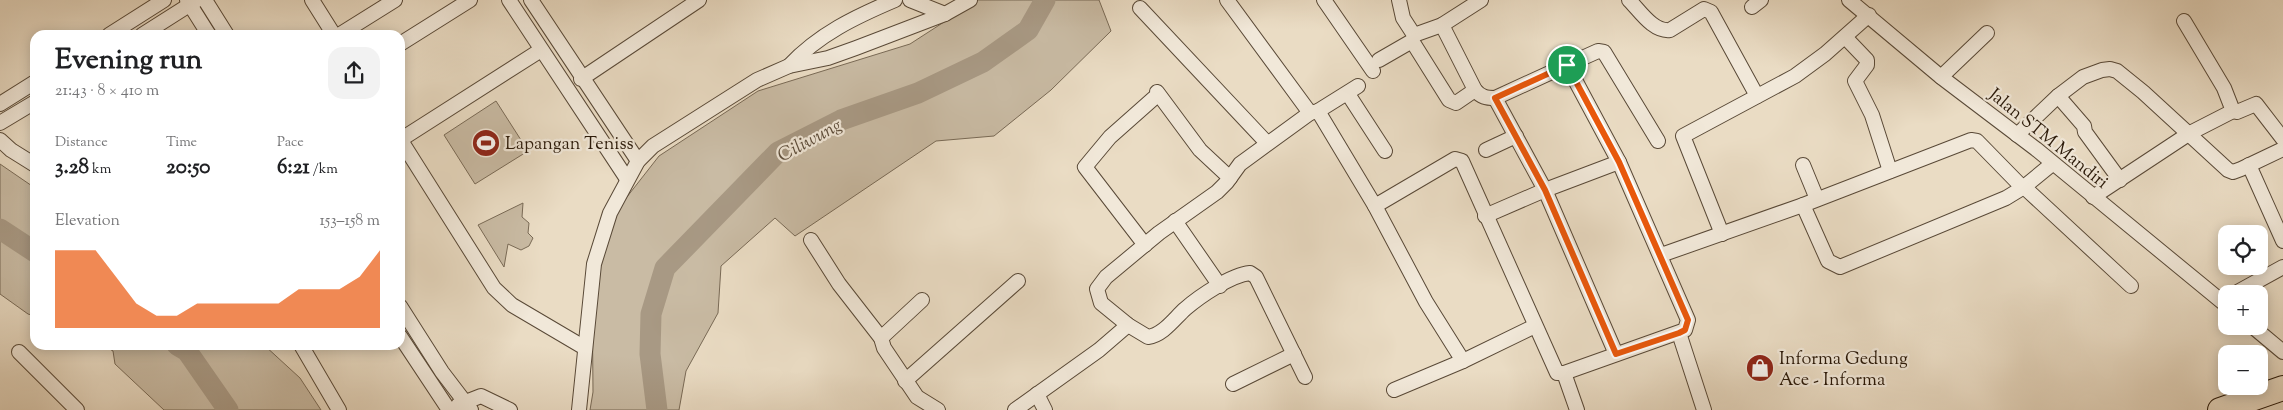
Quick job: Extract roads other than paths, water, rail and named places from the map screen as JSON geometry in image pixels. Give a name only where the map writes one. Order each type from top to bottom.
[{"type":"highway","points":[[2225,409],[2283,388]]},
{"type":"highway","points":[[2255,410],[2283,400]]},
{"type":"street","points":[[117,30],[164,0]]},
{"type":"street","points":[[205,0],[224,30]]},
{"type":"street","points":[[312,0],[331,30]]},
{"type":"street","points":[[346,30],[395,0]]},
{"type":"street","points":[[405,41],[470,0]]},
{"type":"street","points":[[509,0],[540,50],[627,179]]},
{"type":"street","points":[[581,79],[699,0]]},
{"type":"street","points":[[789,66],[816,40],[851,19],[895,0]]},
{"type":"street","points":[[910,0],[945,14]]},
{"type":"street","points":[[579,410],[594,264],[610,213],[638,161],[653,146],[750,84],[789,66],[828,58],[945,14],[970,0]]},
{"type":"street","points":[[1226,0],[1314,112],[1375,206],[1426,302],[1463,361]]},
{"type":"street","points":[[1324,0],[1376,65],[1412,41],[1453,103],[1456,103],[1475,90]]},
{"type":"street","points":[[1399,0],[1403,18],[1414,35],[1442,25],[1481,0]]},
{"type":"street","points":[[1629,0],[1656,26],[1665,30],[1670,30],[1704,9],[1711,12],[1758,96]]},
{"type":"street","name":"Jalan STM Mandiri","points":[[1849,0],[1942,77],[2218,296]]},
{"type":"street","points":[[149,30],[191,2],[206,30]]},
{"type":"street","points":[[536,2],[581,79],[638,161]]},
{"type":"street","points":[[1140,8],[1267,143]]},
{"type":"street","points":[[1722,234],[1683,136],[1794,76],[1845,37],[1869,15]]},
{"type":"street","points":[[2184,21],[2224,88],[2233,111]]},
{"type":"street","points":[[1442,25],[1475,90],[1480,96],[1495,98],[1598,51],[1604,52],[1658,141]]},
{"type":"street","points":[[1942,77],[1987,33]]},
{"type":"street","points":[[1845,37],[1867,60],[1867,66],[1856,81],[1872,115],[1890,171]]},
{"type":"street","points":[[405,137],[540,50]]},
{"type":"street","points":[[1375,206],[1455,159],[1462,161],[1557,373],[1564,373],[1685,330],[1688,320],[1661,255],[1619,162],[1567,65]]},
{"type":"street","points":[[2017,135],[2058,96],[2083,77],[2110,69],[2124,77],[2190,133],[2228,170],[2233,172],[2283,149]]},
{"type":"street","points":[[0,104],[30,85]]},
{"type":"street","points":[[1305,377],[1253,274],[1244,273],[1220,286],[1186,308],[1154,336],[1143,336],[1100,303],[1097,289],[1106,277],[1175,222],[1217,192],[1240,164],[1267,143],[1314,112],[1353,90],[1385,151]]},
{"type":"street","points":[[1146,245],[1085,167],[1110,137],[1155,95],[1200,150],[1230,178]]},
{"type":"street","points":[[2058,96],[2084,126],[2085,132],[2120,180]]},
{"type":"street","points":[[1495,98],[1545,190],[1616,354]]},
{"type":"street","points":[[2093,197],[2190,133],[2233,111],[2236,112],[2253,104],[2258,106],[2283,139]]},
{"type":"street","points":[[0,124],[30,105]]},
{"type":"street","points":[[1486,150],[1516,136]]},
{"type":"street","points":[[0,140],[11,150],[30,162]]},
{"type":"street","points":[[1661,255],[1803,205],[1974,140],[1998,161],[2023,188],[2131,286]]},
{"type":"street","points":[[405,148],[494,288],[512,305],[585,348]]},
{"type":"street","points":[[1486,216],[1545,190],[1619,162]]},
{"type":"street","points":[[1803,205],[1828,261],[1840,266],[2006,198],[2023,188],[2052,164]]},
{"type":"street","points":[[2249,164],[2283,241]]},
{"type":"street","points":[[1802,165],[1817,199]]},
{"type":"street","points":[[1175,222],[1220,286]]},
{"type":"street","points":[[811,240],[839,284],[881,338],[884,348],[905,382],[917,397],[938,410]]},
{"type":"street","points":[[2250,285],[2283,267]]},
{"type":"street","points":[[905,382],[1018,281]]},
{"type":"street","points":[[881,338],[922,300]]},
{"type":"street","points":[[405,314],[442,372],[467,406]]},
{"type":"street","points":[[1015,410],[1099,350],[1128,325]]},
{"type":"street","points":[[1394,390],[1463,361],[1535,326]]},
{"type":"street","points":[[1679,333],[1704,410]]},
{"type":"street","points":[[2263,335],[2283,352]]},
{"type":"street","points":[[405,343],[450,410],[467,406],[481,396],[510,410]]},
{"type":"street","points":[[303,350],[339,410]]},
{"type":"street","points":[[19,352],[77,410]]},
{"type":"street","points":[[1233,384],[1294,354]]},
{"type":"street","points":[[1564,373],[1577,410]]},
{"type":"street","points":[[1037,394],[1045,410]]},
{"type":"waterway","name":"Ciliwung","points":[[657,410],[650,354],[651,314],[665,268],[778,152],[841,120],[918,93],[983,62],[1028,30],[1045,0]]},
{"type":"waterway","name":"Ciliwung","points":[[0,229],[30,249]]},
{"type":"waterway","name":"Ciliwung","points":[[185,350],[228,410]]},
{"type":"place","name":"Lapangan Teniss","points":[[486,143]]},
{"type":"place","name":"Informa Gedung Ace - Informa","points":[[1760,368]]}]
